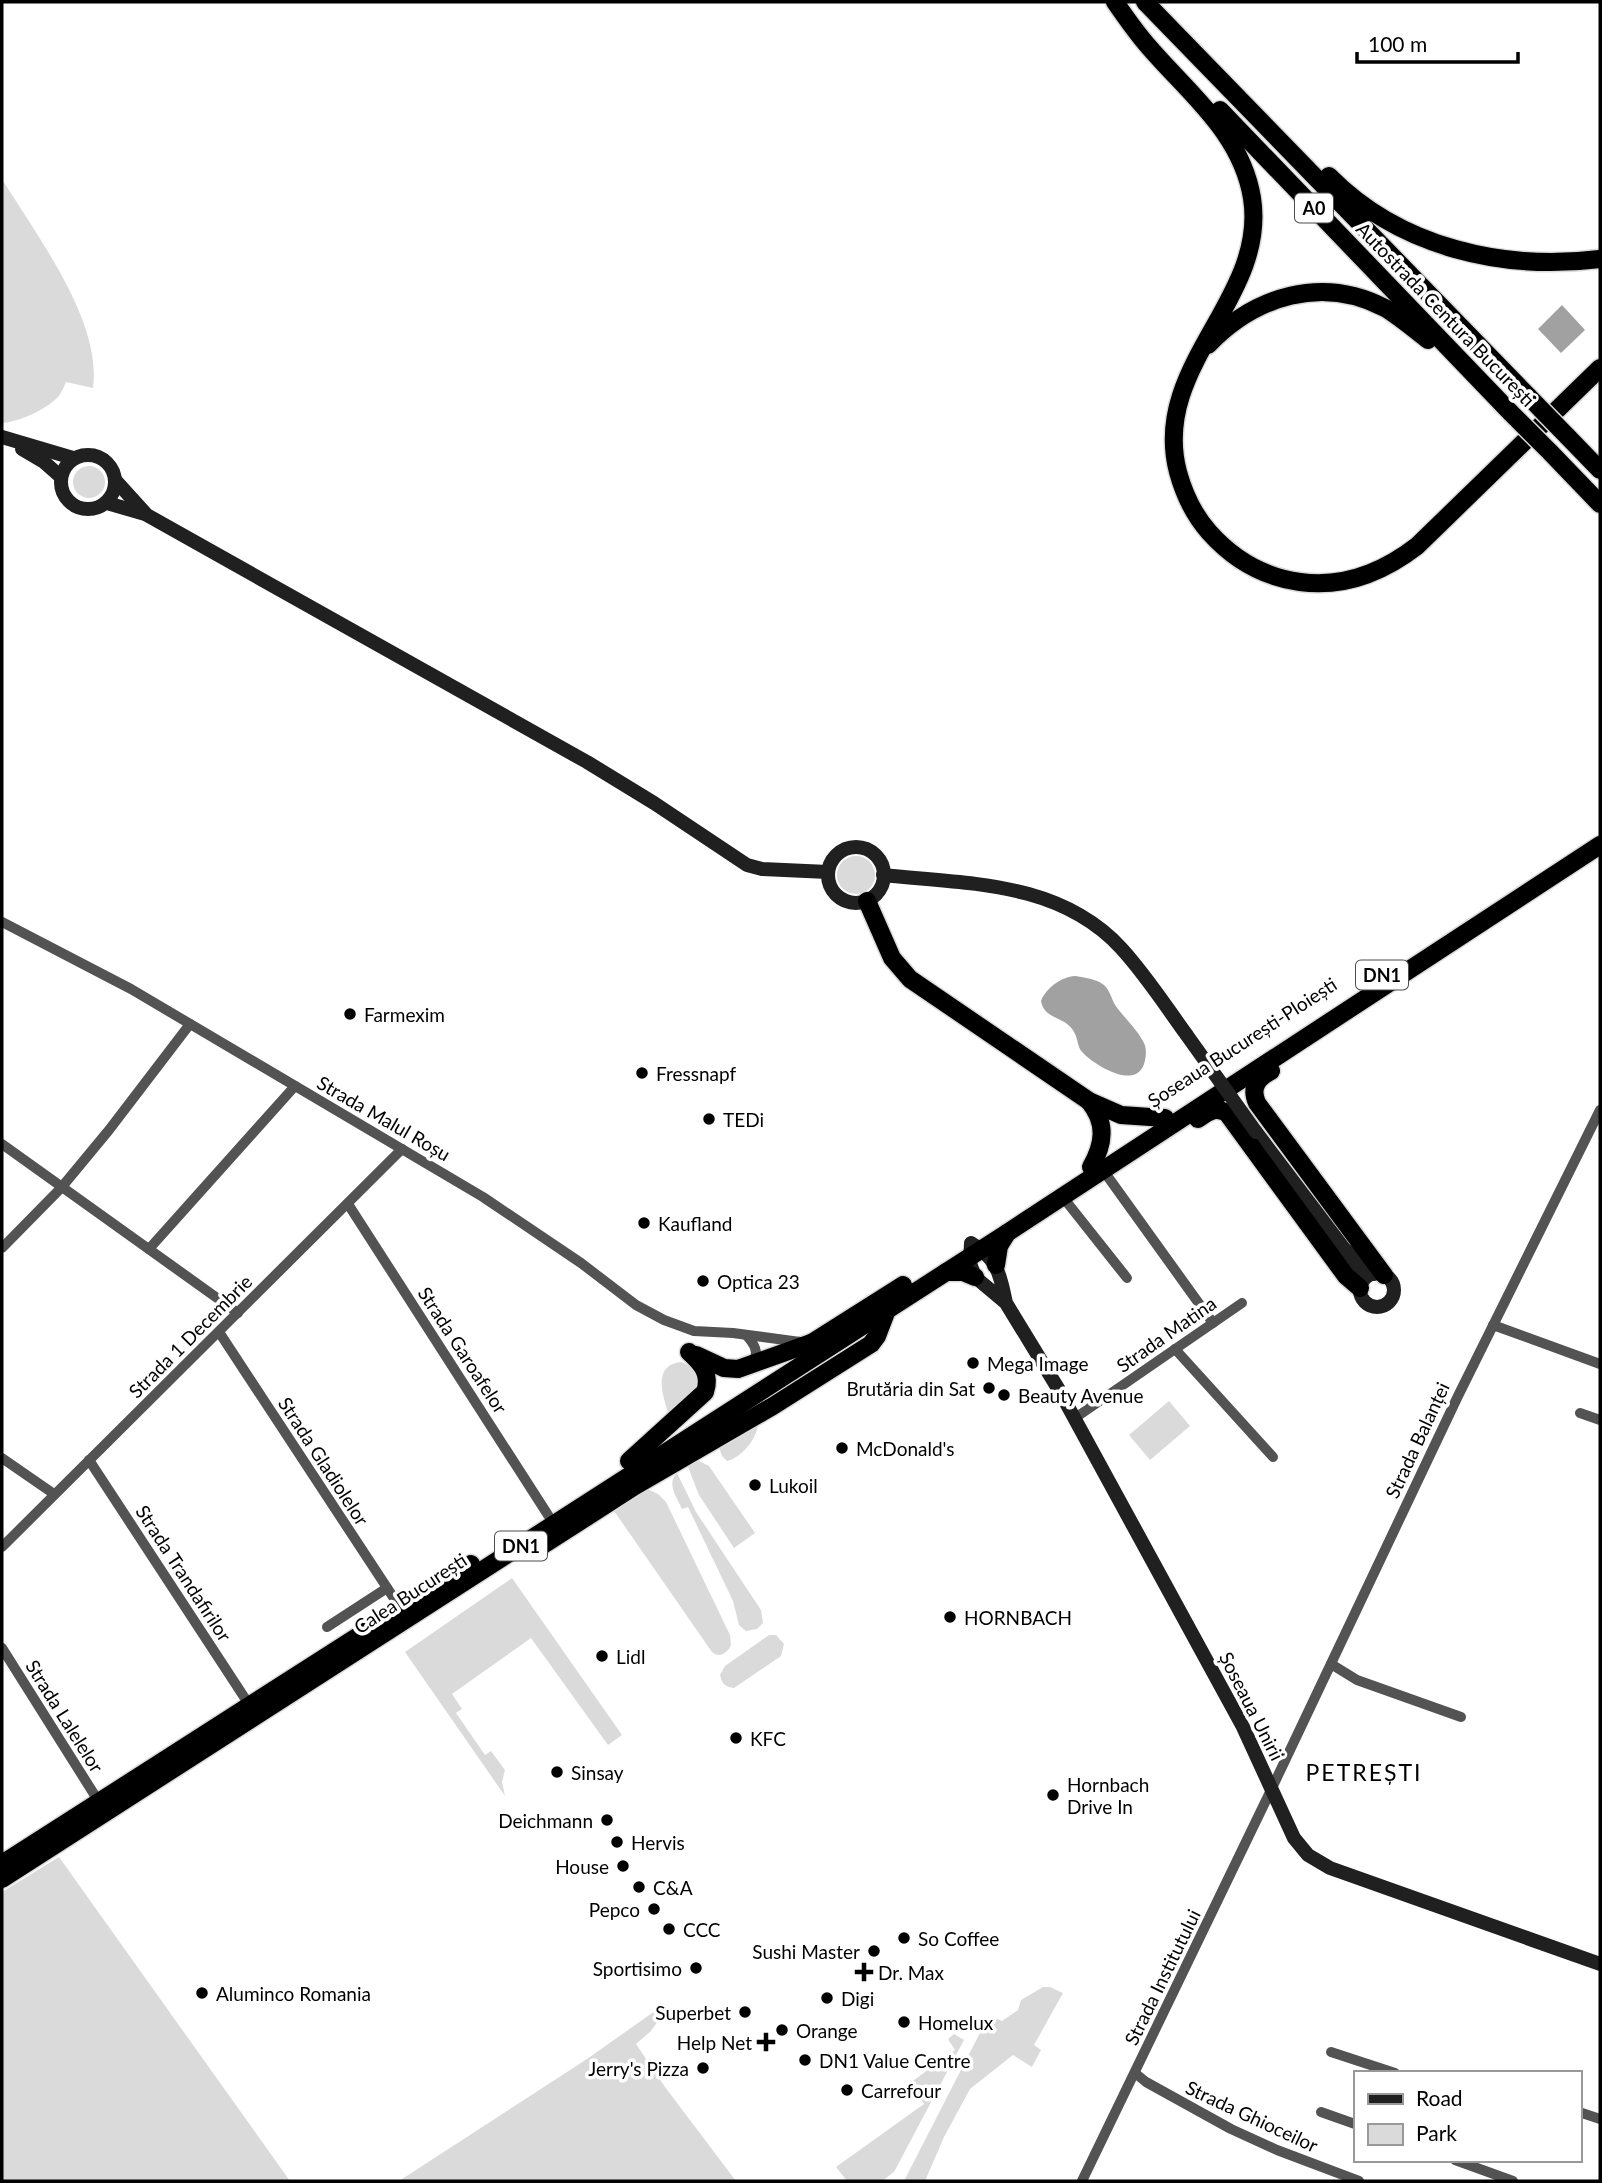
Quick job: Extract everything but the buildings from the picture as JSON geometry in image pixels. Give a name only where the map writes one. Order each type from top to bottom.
[{"type":"highway","points":[[1115,2],[1142,40],[1223,130],[1242,163],[1250,187],[1253,218],[1248,254],[1233,290],[1182,389],[1174,428],[1176,465],[1190,505],[1203,525],[1233,555],[1262,572],[1310,583],[1363,577],[1399,560],[1417,546],[1600,368]]},
{"type":"highway","name":"Autostrada Centura București","points":[[1115,2],[1600,504]]},
{"type":"highway","name":"Autostrada Centura București","points":[[1146,2],[1600,470]]},
{"type":"highway","points":[[1152,2],[1170,16],[1334,181],[1390,221],[1437,243],[1493,259],[1555,264],[1600,259]]},
{"type":"highway","points":[[1199,355],[1237,319],[1257,306],[1311,292],[1343,294],[1384,308],[1405,322],[1495,396]]},
{"type":"highway","name":"Șoseaua București-Ploiești","points":[[943,1267],[1007,1233],[1062,1196],[1165,1118],[1600,832]]},
{"type":"highway","name":"Șoseaua București-Ploiești","points":[[975,1249],[1097,1168],[1127,1154],[1600,845]]},
{"type":"highway","points":[[867,901],[892,958],[902,973],[1089,1101],[1127,1116],[1165,1118]]},
{"type":"highway","points":[[1355,1006],[1346,1021],[1337,1029],[1264,1074],[1253,1090],[1262,1111],[1370,1279]]},
{"type":"highway","points":[[1089,1101],[1099,1116],[1102,1129],[1097,1168]]},
{"type":"highway","points":[[1127,1154],[1149,1151],[1209,1111],[1221,1109],[1233,1121],[1346,1276],[1370,1279]]},
{"type":"highway","points":[[996,1265],[999,1246],[1007,1233]]},
{"type":"highway","points":[[943,1267],[975,1277]]},
{"type":"highway","name":"Calea București","points":[[2,1879],[404,1615],[629,1461],[811,1343],[943,1267]]},
{"type":"highway","name":"DN1","points":[[404,1615],[435,1610],[871,1344],[887,1310],[943,1267]]},
{"type":"highway","points":[[629,1461],[705,1392],[708,1382],[706,1371],[689,1352],[724,1368],[738,1369],[750,1367],[811,1343]]},
{"type":"highway","name":"Calea București","points":[[2,1864],[250,1706],[404,1615]]},
{"type":"street","points":[[2,438],[73,458]]},
{"type":"street","points":[[2,438],[30,453],[61,477]]},
{"type":"street","points":[[116,481],[107,503],[91,510],[74,505],[62,490],[61,477],[65,466],[73,458],[83,454],[100,458],[113,470],[116,481],[145,514]]},
{"type":"street","points":[[107,503],[145,514],[587,762],[742,862],[762,869],[828,872]]},
{"type":"street","points":[[849,848],[857,848],[873,853],[882,867],[883,875],[879,891],[867,901],[853,903],[841,899],[830,887],[828,872],[837,855],[849,848]]},
{"type":"street","points":[[883,875],[1012,888],[1058,903],[1080,915],[1120,946],[1345,1250],[1348,1261],[1370,1279]]},
{"type":"street","name":"Strada Malul Roșu","points":[[2,922],[131,989],[505,1211],[664,1321],[694,1331],[811,1343]]},
{"type":"street","points":[[2,1248],[61,1188],[190,1024]]},
{"type":"street","points":[[149,1249],[295,1086]]},
{"type":"street","name":"Strada Balanței","points":[[1272,1788],[1493,1325],[1600,1110]]},
{"type":"street","points":[[2,1144],[238,1313]]},
{"type":"street","name":"Strada 1 Decembrie","points":[[2,1547],[402,1149]]},
{"type":"street","points":[[1097,1168],[1213,1323]]},
{"type":"street","points":[[1062,1196],[1127,1278]]},
{"type":"street","name":"Strada Garoafelor","points":[[348,1203],[548,1515]]},
{"type":"street","points":[[975,1249],[996,1265]]},
{"type":"street","points":[[975,1249],[975,1277]]},
{"type":"street","name":"Șoseaua Unirii","points":[[996,1265],[1006,1303],[1075,1418],[1228,1698],[1294,1838],[1308,1854],[1323,1864],[1600,1964]]},
{"type":"street","name":"Șoseaua Unirii","points":[[975,1277],[1006,1303]]},
{"type":"street","name":"Strada Matina","points":[[1075,1418],[1242,1303]]},
{"type":"street","points":[[1493,1325],[1600,1364]]},
{"type":"street","name":"Strada Gladiolelor","points":[[219,1332],[404,1615]]},
{"type":"street","points":[[747,1336],[756,1352],[750,1367]]},
{"type":"street","points":[[1175,1349],[1272,1457]]},
{"type":"street","points":[[1580,1413],[1600,1420]]},
{"type":"street","points":[[2,1458],[54,1494]]},
{"type":"street","name":"Strada Trandafirilor","points":[[89,1460],[250,1706]]},
{"type":"street","points":[[327,1627],[387,1588]]},
{"type":"street","name":"Strada Lalelelor","points":[[2,1648],[99,1802]]},
{"type":"street","points":[[1331,1664],[1357,1680],[1461,1717]]},
{"type":"street","name":"Strada Institutului","points":[[1082,2181],[1272,1788]]},
{"type":"street","points":[[1331,2052],[1389,2071]]},
{"type":"street","name":"Strada Ghioceilor","points":[[1135,2073],[1146,2082],[1231,2129],[1359,2181]]},
{"type":"street","points":[[1321,2112],[1354,2124]]},
{"type":"street","points":[[1581,2113],[1600,2119]]},
{"type":"street","points":[[1461,2162],[1513,2181]]},
{"type":"street","points":[[1320,2181],[1324,2169]]},
{"type":"green space","points":[[2,179],[64,279],[77,307],[93,362],[93,388],[66,382],[58,397],[39,411],[2,423]]},
{"type":"green space","points":[[89,466],[101,470],[105,482],[101,494],[89,498],[77,494],[73,482],[77,470]]},
{"type":"green space","points":[[856,856],[869,862],[875,875],[869,888],[856,894],[843,888],[837,875],[843,862]]},
{"type":"green space","points":[[681,1362],[695,1372],[698,1390],[668,1412],[662,1389],[663,1374],[672,1364]]},
{"type":"green space","points":[[1169,1401],[1190,1426],[1150,1460],[1129,1435]]},
{"type":"green space","points":[[758,1425],[754,1437],[742,1452],[727,1461],[722,1456],[719,1447]]},
{"type":"green space","points":[[697,1460],[709,1466],[755,1533],[734,1548],[699,1495],[688,1467]]},
{"type":"green space","points":[[677,1473],[696,1512],[761,1610],[763,1623],[757,1629],[746,1631],[739,1625],[733,1601],[688,1507],[682,1509],[675,1495],[672,1481]]},
{"type":"green space","points":[[647,1489],[666,1502],[730,1635],[731,1645],[723,1654],[712,1652],[612,1508]]},
{"type":"green space","points":[[512,1578],[622,1735],[608,1745],[531,1638],[452,1694],[462,1709],[456,1713],[485,1755],[491,1751],[505,1770],[502,1782],[505,1796],[405,1652]]},
{"type":"green space","points":[[769,1635],[776,1635],[784,1644],[781,1656],[734,1688],[724,1684],[720,1675],[725,1666]]},
{"type":"green space","points":[[59,1857],[290,2181],[2,2181],[2,1892]]},
{"type":"green space","points":[[1043,1987],[1063,1993],[1034,2045],[1041,2050],[1032,2067],[1013,2055],[970,2089],[944,2137],[925,2181],[904,2181],[983,2027],[995,2018],[1002,2021],[1018,2010],[1021,2000]]},
{"type":"green space","points":[[655,2011],[660,2018],[651,2031],[636,2044],[736,2181],[399,2181],[587,2059]]},
{"type":"green space","points":[[954,2034],[964,2040],[894,2172],[882,2181],[847,2181],[836,2167],[924,2104],[910,2083],[955,2050],[948,2039]]},
{"type":"shaded area","points":[[1562,305],[1585,330],[1561,353],[1538,329]]},
{"type":"shaded area","points":[[1075,976],[1102,983],[1116,1007],[1139,1034],[1146,1056],[1139,1072],[1123,1075],[1095,1063],[1080,1050],[1070,1027],[1046,1012],[1041,1001],[1043,996],[1059,981]]},
{"type":"place","name":"Farmexim","points":[[350,1014]]},
{"type":"place","name":"Fressnapf","points":[[642,1073]]},
{"type":"place","name":"TEDi","points":[[709,1119]]},
{"type":"place","name":"Kaufland","points":[[644,1223]]},
{"type":"place","name":"Optica 23","points":[[703,1281]]},
{"type":"place","name":"Mega Image","points":[[973,1363]]},
{"type":"place","name":"Brutăria din Sat","points":[[989,1388]]},
{"type":"place","name":"Beauty Avenue","points":[[1004,1395]]},
{"type":"place","name":"McDonald's","points":[[842,1448]]},
{"type":"place","name":"Lukoil","points":[[755,1485]]},
{"type":"place","name":"HORNBACH","points":[[950,1617]]},
{"type":"place","name":"Lidl","points":[[602,1656]]},
{"type":"place","name":"KFC","points":[[736,1738]]},
{"type":"place","name":"Sinsay","points":[[557,1772]]},
{"type":"place","name":"Hornbach Drive In","points":[[1053,1795]]},
{"type":"place","name":"Deichmann","points":[[607,1820]]},
{"type":"place","name":"Hervis","points":[[617,1842]]},
{"type":"place","name":"House","points":[[623,1866]]},
{"type":"place","name":"C&A","points":[[639,1887]]},
{"type":"place","name":"Pepco","points":[[654,1909]]},
{"type":"place","name":"CCC","points":[[669,1929]]},
{"type":"place","name":"So Coffee","points":[[904,1938]]},
{"type":"place","name":"Sushi Master","points":[[874,1951]]},
{"type":"place","name":"Sportisimo","points":[[696,1968]]},
{"type":"place","name":"Dr. Max","points":[[864,1972]]},
{"type":"place","name":"Aluminco Romania","points":[[202,1993]]},
{"type":"place","name":"Digi","points":[[827,1998]]},
{"type":"place","name":"Superbet","points":[[745,2012]]},
{"type":"place","name":"Homelux","points":[[904,2022]]},
{"type":"place","name":"Orange","points":[[782,2030]]},
{"type":"place","name":"Help Net","points":[[766,2042]]},
{"type":"place","name":"DN1 Value Centre","points":[[805,2060]]},
{"type":"place","name":"Jerry's Pizza","points":[[703,2068]]},
{"type":"place","name":"Carrefour","points":[[847,2090]]},
{"type":"district","name":"PETREȘTI","points":[[1364,1772]]}]
